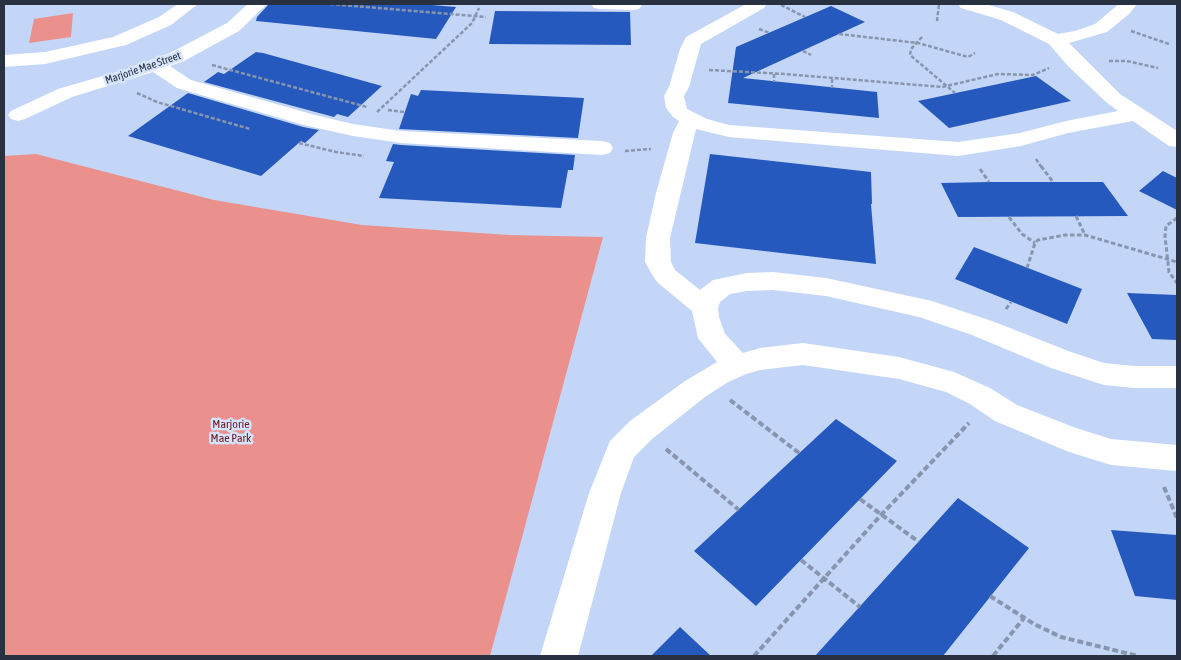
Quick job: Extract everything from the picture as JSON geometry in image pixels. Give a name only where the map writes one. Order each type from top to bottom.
[{"type":"street","points":[[4,61],[45,58],[118,41],[165,21],[189,4]]},
{"type":"street","name":"Marjorie Mae Street","points":[[18,115],[65,93],[156,66],[208,42],[233,27],[258,4]]},
{"type":"street","points":[[600,4],[633,5]]},
{"type":"street","points":[[758,4],[693,41],[689,48],[674,102],[680,113],[700,124],[729,131],[958,150],[1012,141],[1066,127],[1135,114]]},
{"type":"street","points":[[967,4],[1007,16],[1056,40],[1075,62],[1113,98],[1177,142]]},
{"type":"street","points":[[1056,40],[1090,32],[1110,21],[1128,4]]},
{"type":"street","points":[[156,66],[184,84],[311,121],[353,130],[401,137],[602,148]]},
{"type":"street","points":[[690,119],[680,147],[658,238],[658,262],[666,276],[705,308]]},
{"type":"street","points":[[738,365],[721,350],[712,338],[707,326],[705,308],[708,298],[722,286],[747,282],[773,282],[826,287],[890,299],[923,308],[991,331],[1060,360],[1104,374],[1134,377],[1177,377]]},
{"type":"street","points":[[559,656],[615,462],[621,450],[641,430],[706,382],[738,365],[760,359],[803,354],[925,374],[965,388],[1006,413],[1068,439],[1111,452],[1177,458]]},
{"type":"path","points":[[330,4],[486,17]]},
{"type":"path","points":[[779,4],[806,17]]},
{"type":"path","points":[[937,21],[939,4]]},
{"type":"path","points":[[373,115],[427,67],[436,55],[472,23],[479,8]]},
{"type":"path","points":[[1110,21],[1150,39],[1168,44]]},
{"type":"path","points":[[839,34],[918,42],[968,57],[975,53]]},
{"type":"path","points":[[922,37],[911,49],[910,55],[956,93]]},
{"type":"path","points":[[803,51],[811,55]]},
{"type":"path","points":[[684,69],[774,74],[925,87],[947,86],[998,74],[1033,75],[1063,63],[1075,62],[1127,61],[1158,68]]},
{"type":"path","points":[[211,64],[379,110],[404,112]]},
{"type":"path","points":[[774,74],[774,82]]},
{"type":"path","points":[[832,79],[832,88]]},
{"type":"path","points":[[602,148],[623,151],[680,147]]},
{"type":"path","points":[[1076,216],[1085,235]]},
{"type":"path","points":[[1009,217],[1022,234],[1035,243]]},
{"type":"path","points":[[1177,218],[1166,226],[1165,236],[1169,272],[1177,283]]},
{"type":"path","points":[[1027,268],[1035,243],[1038,240],[1065,235],[1085,235],[1177,262]]},
{"type":"path","points":[[991,331],[1011,302]]},
{"type":"path","points":[[706,382],[799,453]]},
{"type":"path","points":[[754,656],[881,515],[976,416],[965,388]]},
{"type":"path","points":[[641,430],[739,510]]},
{"type":"path","points":[[860,499],[918,542]]},
{"type":"path","points":[[801,560],[860,607]]},
{"type":"path","points":[[990,596],[1024,618],[1061,636],[1137,656]]},
{"type":"path","points":[[993,656],[1024,618]]},
{"type":"green space","points":[[73,13],[71,37],[29,43],[34,19]]},
{"type":"green space","name":"Marjorie Mae Park","points":[[36,154],[214,200],[362,225],[509,235],[603,237],[490,656],[4,656],[4,156]]},
{"type":"building","points":[[269,4],[419,4],[456,7],[436,39],[256,21],[257,17]]},
{"type":"building","points":[[831,6],[865,22],[743,78],[877,92],[879,118],[728,103],[736,47]]},
{"type":"building","points":[[495,11],[630,12],[631,45],[489,44]]},
{"type":"building","points":[[256,52],[382,86],[348,117],[337,114],[334,117],[204,82],[218,72],[224,74]]},
{"type":"building","points":[[1036,76],[1071,101],[949,128],[918,101]]},
{"type":"building","points":[[421,90],[584,98],[578,138],[399,129],[411,94],[418,96]]},
{"type":"building","points":[[188,93],[319,130],[305,143],[301,141],[261,176],[128,136]]},
{"type":"building","points":[[393,144],[575,155],[573,170],[568,170],[561,208],[379,198],[394,162],[386,161]]},
{"type":"building","points":[[710,154],[871,172],[871,204],[876,264],[695,243]]},
{"type":"building","points":[[1163,171],[1177,178],[1177,210],[1139,191]]},
{"type":"building","points":[[1103,182],[1128,216],[958,217],[941,183]]},
{"type":"building","points":[[974,247],[1082,289],[1067,324],[955,279]]},
{"type":"building","points":[[1127,293],[1177,295],[1177,340],[1152,339]]},
{"type":"building","points":[[836,419],[897,461],[756,606],[694,551]]},
{"type":"building","points":[[958,498],[1029,548],[943,656],[815,656]]},
{"type":"building","points":[[1111,530],[1177,535],[1177,600],[1135,596]]},
{"type":"building","points":[[680,627],[711,656],[651,656]]}]
